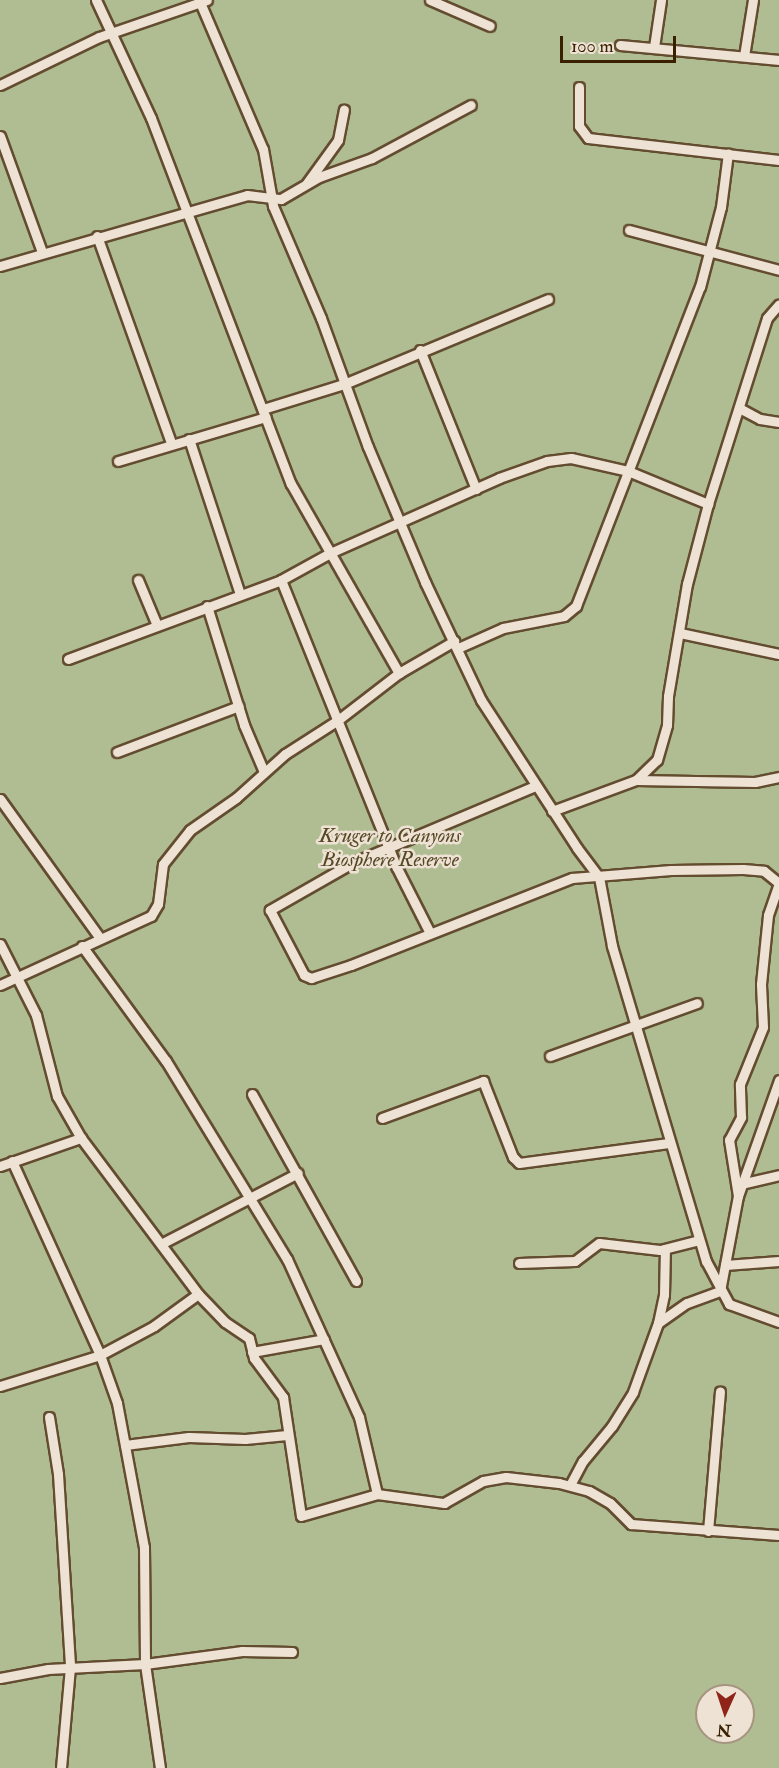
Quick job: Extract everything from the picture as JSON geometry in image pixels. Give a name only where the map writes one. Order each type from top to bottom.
[{"type":"street","points":[[96,0],[115,33],[301,506],[399,673]]},
{"type":"street","points":[[430,0],[490,26]]},
{"type":"street","points":[[654,47],[661,0]]},
{"type":"street","points":[[744,56],[753,0]]},
{"type":"street","points":[[0,85],[80,45],[202,1],[263,149],[271,198],[321,318],[344,384],[400,523],[481,700],[535,786],[599,877],[612,946],[638,1023],[669,1143],[699,1240],[720,1292],[738,1310],[779,1322]]},
{"type":"street","points":[[620,45],[779,60]]},
{"type":"street","points":[[579,87],[579,126],[588,138],[779,160]]},
{"type":"street","points":[[0,266],[97,236],[247,195],[285,197],[306,184],[372,158],[471,105]]},
{"type":"street","points":[[306,184],[338,140],[344,110]]},
{"type":"street","points":[[0,136],[42,252]]},
{"type":"street","points":[[0,985],[151,916],[158,904],[160,872],[166,859],[190,830],[264,772],[338,720],[399,673],[456,644],[502,628],[571,612],[584,592],[711,251],[728,153]]},
{"type":"street","points":[[629,230],[779,270]]},
{"type":"street","points":[[97,236],[171,443]]},
{"type":"street","points":[[118,461],[189,439],[344,384],[420,350],[548,299]]},
{"type":"street","points":[[552,811],[636,780],[652,767],[660,753],[687,584],[708,504],[741,409],[767,318],[779,304]]},
{"type":"street","points":[[420,350],[476,489]]},
{"type":"street","points":[[741,409],[760,419],[779,422]]},
{"type":"street","points":[[189,439],[240,594]]},
{"type":"street","points":[[68,659],[156,623],[281,580],[330,553],[476,489],[560,458],[628,471],[708,504]]},
{"type":"street","points":[[138,580],[156,623]]},
{"type":"street","points":[[281,580],[390,849],[430,933]]},
{"type":"street","points":[[207,606],[239,706],[264,772]]},
{"type":"street","points":[[680,633],[779,654]]},
{"type":"street","points":[[117,752],[239,706]]},
{"type":"street","points":[[636,780],[755,782],[779,777]]},
{"type":"street","points":[[535,786],[332,873],[270,910],[307,977],[351,965],[555,883],[671,870],[764,871],[779,883],[768,915],[761,984],[763,1027],[740,1084],[741,1117],[729,1140],[738,1197]]},
{"type":"street","points":[[0,799],[100,938]]},
{"type":"street","points":[[0,944],[36,1015],[57,1096],[81,1138],[198,1294],[225,1322],[249,1338],[252,1352],[283,1397],[301,1515],[377,1494],[439,1503],[452,1500],[474,1485],[495,1479],[570,1485],[601,1496],[631,1524],[708,1532],[779,1535]]},
{"type":"street","points":[[82,946],[166,1061],[287,1259],[359,1417],[377,1494]]},
{"type":"street","points":[[550,1056],[697,1003]]},
{"type":"street","points":[[720,1292],[738,1197],[745,1183],[756,1141],[777,1096],[779,1080]]},
{"type":"street","points":[[382,1118],[483,1081],[513,1157],[519,1163],[669,1143]]},
{"type":"street","points":[[252,1094],[356,1281]]},
{"type":"street","points":[[0,1166],[81,1138]]},
{"type":"street","points":[[12,1161],[51,1253],[100,1355],[125,1445],[144,1547],[145,1664],[160,1768]]},
{"type":"street","points":[[161,1244],[252,1200],[297,1173]]},
{"type":"street","points":[[745,1183],[779,1175]]},
{"type":"street","points":[[519,1263],[575,1261],[599,1243],[665,1249],[699,1240]]},
{"type":"street","points":[[570,1485],[583,1461],[612,1426],[633,1392],[658,1323],[664,1295],[665,1249]]},
{"type":"street","points":[[725,1265],[779,1261]]},
{"type":"street","points":[[658,1323],[687,1303],[720,1292]]},
{"type":"street","points":[[0,1386],[100,1355],[154,1326],[198,1294]]},
{"type":"street","points":[[252,1352],[324,1339]]},
{"type":"street","points":[[708,1532],[720,1392]]},
{"type":"street","points":[[49,1417],[58,1474],[70,1667],[61,1768]]},
{"type":"street","points":[[125,1445],[189,1437],[245,1439],[287,1435]]},
{"type":"street","points":[[0,1678],[70,1667],[145,1664],[242,1651],[292,1652]]},
{"type":"street","points":[[0,1671],[12,1676]]},
{"type":"green space","name":"Kruger to Canyons Biosphere Reserve","points":[[0,0],[779,0],[779,1768],[0,1768]]}]
